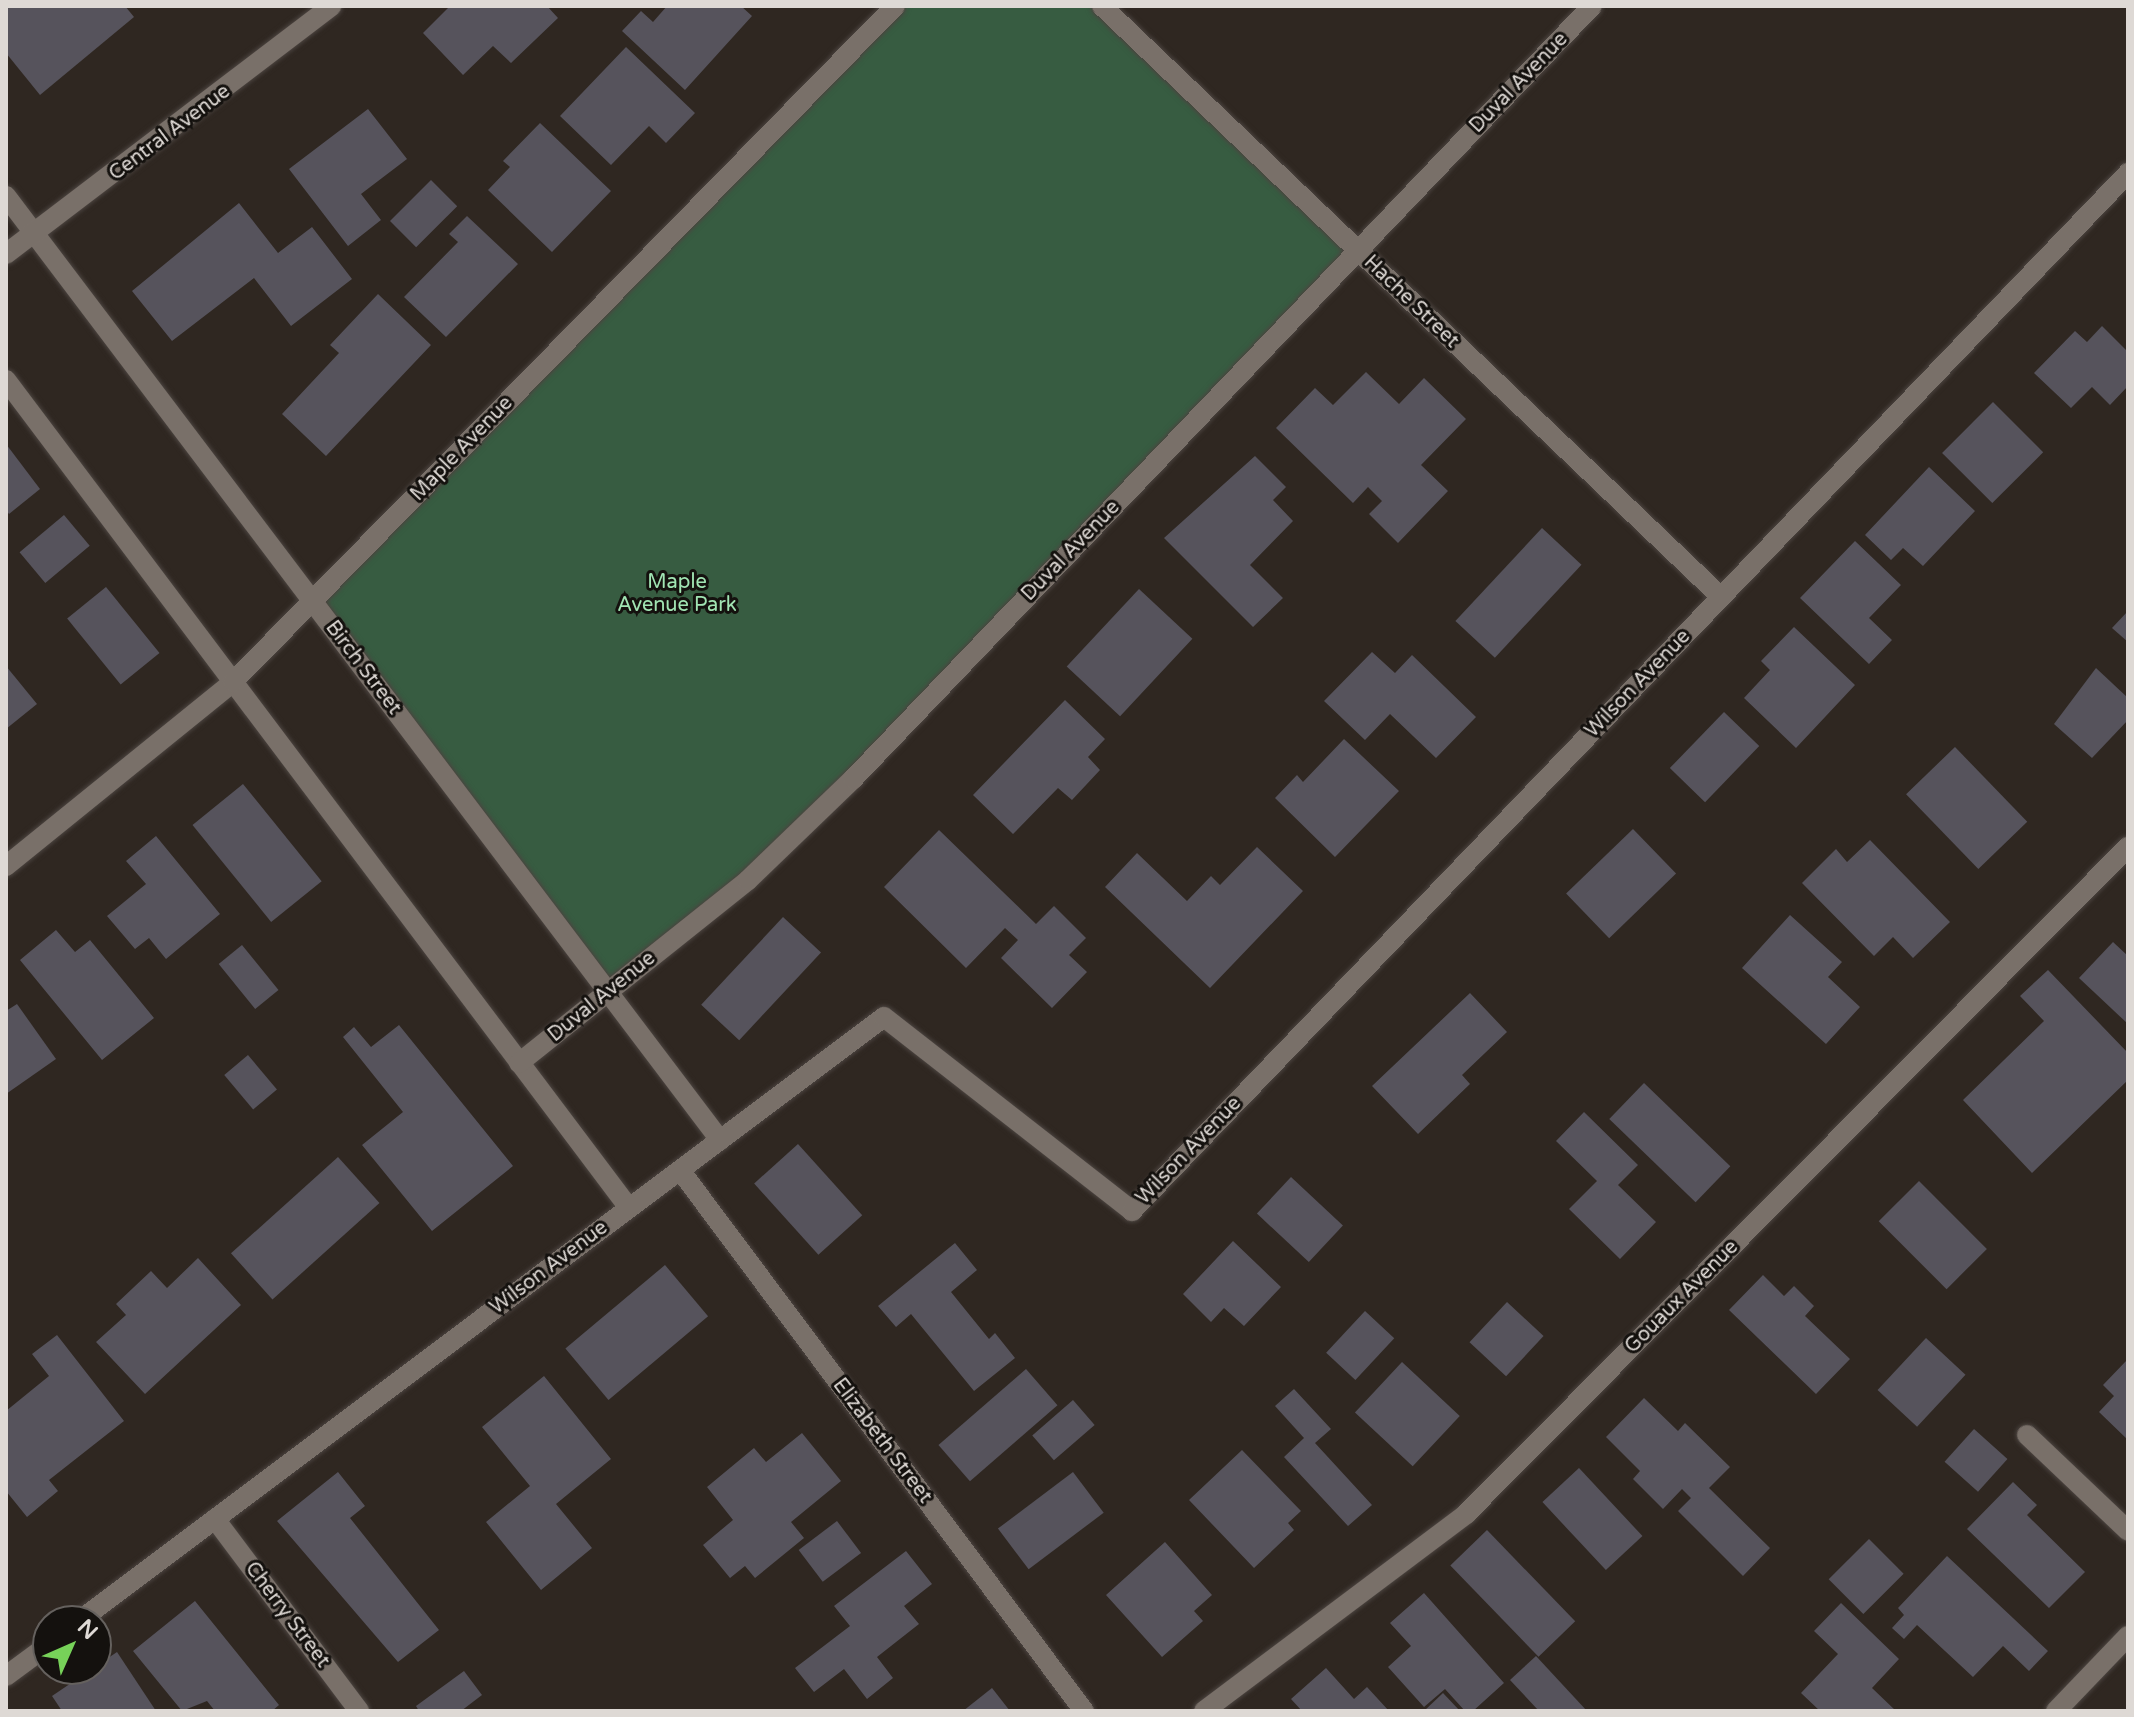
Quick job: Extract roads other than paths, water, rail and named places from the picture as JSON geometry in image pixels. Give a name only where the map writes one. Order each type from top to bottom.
[{"type":"street","name":"Central Avenue","points":[[6,254],[331,6]]},
{"type":"street","name":"Maple Avenue","points":[[6,866],[233,682],[895,6]]},
{"type":"street","name":"Hache Street","points":[[1102,6],[1721,597]]},
{"type":"street","name":"Duval Avenue","points":[[519,1063],[748,880],[853,779],[1592,6]]},
{"type":"street","name":"Wilson Avenue","points":[[100,1605],[884,1017],[1132,1211],[2128,173]]},
{"type":"street","name":"Birch Street","points":[[6,196],[720,1140]]},
{"type":"street","points":[[6,380],[629,1208]]},
{"type":"street","name":"Gouaux Avenue","points":[[1204,1711],[1466,1514],[2127,851]]},
{"type":"street","name":"Elizabeth Street","points":[[680,1170],[1084,1711]]},
{"type":"street","points":[[2027,1435],[2128,1531]]},
{"type":"street","name":"Cherry Street","points":[[215,1519],[359,1711]]},
{"type":"street","points":[[2056,1711],[2128,1636]]},
{"type":"street","points":[[6,1676],[32,1657]]},
{"type":"park label","name":"Maple Avenue Park","points":[[677,594]]}]
